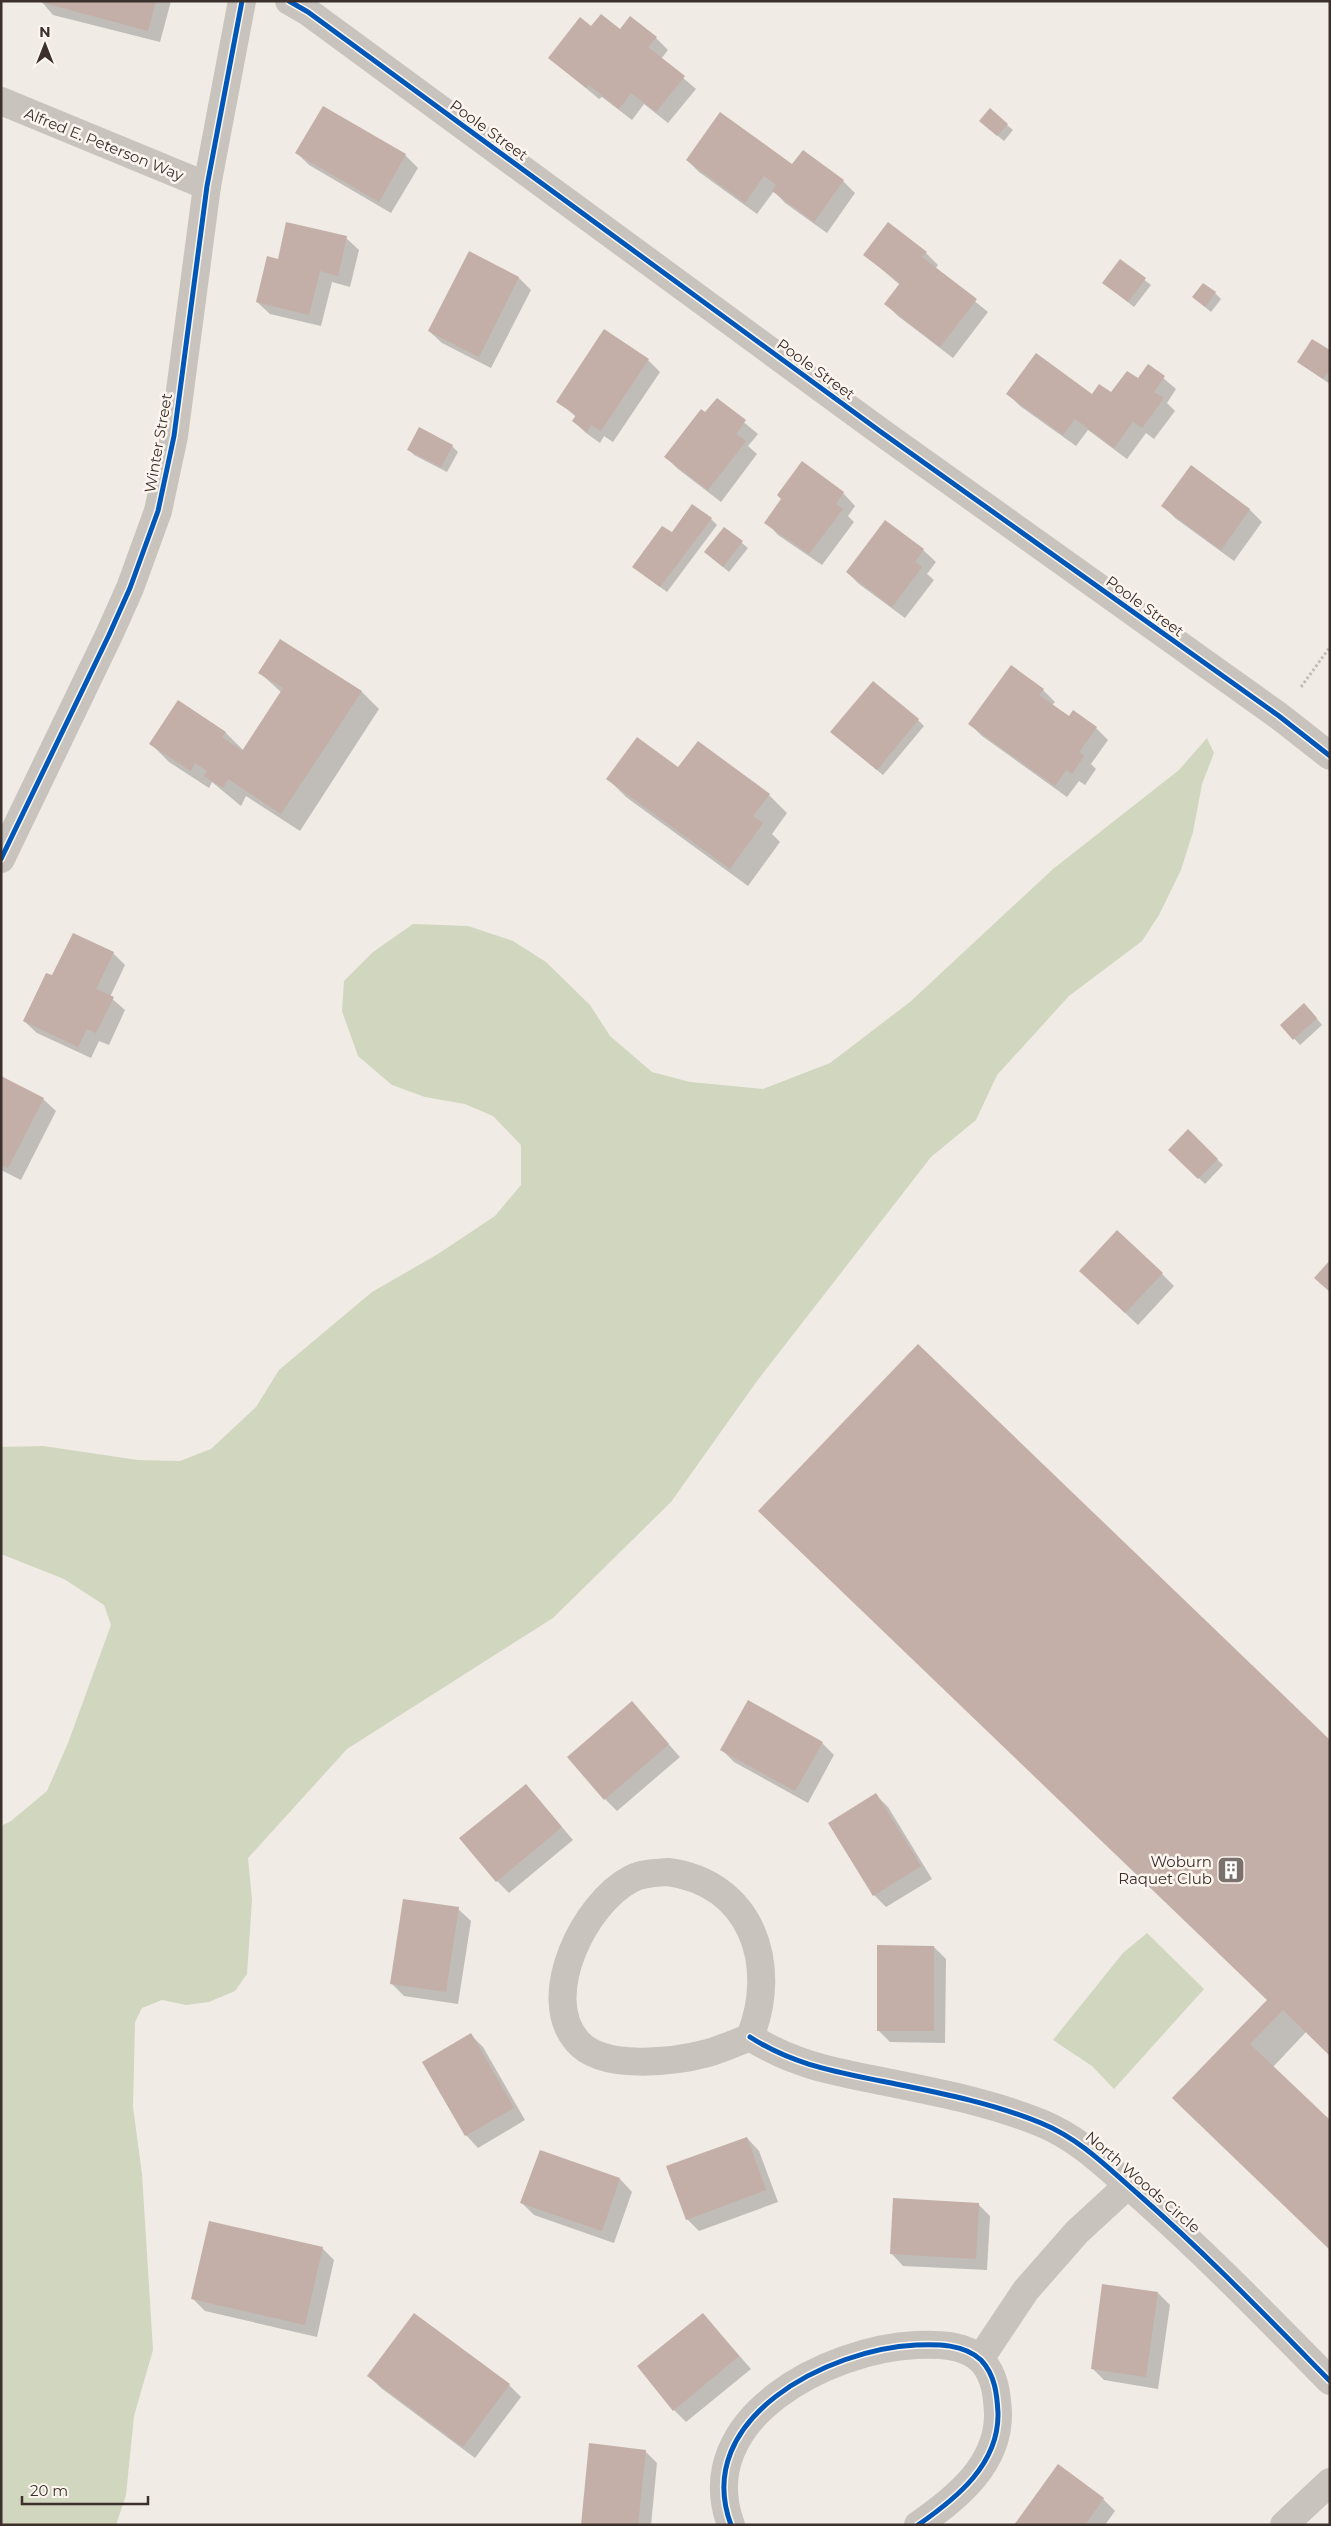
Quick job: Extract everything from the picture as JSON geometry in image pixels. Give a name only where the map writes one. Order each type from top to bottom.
[{"type":"street","name":"Winter Street","points":[[1,860],[109,635],[130,588],[158,511],[174,436],[207,186],[242,1]]},
{"type":"street","name":"Poole Street","points":[[289,1],[308,12],[897,443],[1279,716],[1330,756]]},
{"type":"street","name":"Alfred E. Peterson Way","points":[[1,101],[207,186]]},
{"type":"street","points":[[640,1874],[678,1874],[708,1886],[724,1896],[734,1907],[752,1933],[762,1968],[763,1986],[760,2006],[750,2037],[706,2054],[654,2061],[608,2058],[588,2050],[576,2041],[566,2023],[562,1981],[582,1932],[602,1903],[619,1886],[640,1874]]},
{"type":"street","name":"North Woods Circle","points":[[750,2037],[770,2050],[791,2059],[828,2070],[960,2097],[998,2107],[1042,2123],[1084,2146],[1197,2245],[1330,2381]]},
{"type":"street","points":[[980,2360],[1026,2290],[1077,2232],[1128,2184]]},
{"type":"street","points":[[731,2525],[724,2503],[727,2460],[736,2439],[760,2410],[790,2384],[819,2369],[856,2355],[896,2346],[944,2345],[963,2350],[980,2360],[994,2381],[998,2419],[995,2441],[985,2462],[971,2480],[937,2512],[918,2525]]},
{"type":"street","points":[[1284,2525],[1330,2482]]},
{"type":"path","points":[[1279,716],[1330,647]]},
{"type":"green space","points":[[1207,738],[1214,753],[1202,784],[1193,832],[1181,870],[1159,915],[1142,941],[1069,996],[997,1075],[976,1120],[931,1157],[757,1381],[671,1502],[553,1618],[347,1749],[248,1858],[252,1900],[247,1974],[235,1991],[209,2002],[186,2005],[162,2000],[142,2008],[135,2022],[133,2107],[142,2174],[153,2350],[134,2416],[126,2495],[116,2525],[1,2525],[1,1826],[11,1821],[47,1791],[68,1743],[111,1625],[104,1605],[64,1579],[1,1554],[1,1447],[43,1446],[138,1460],[180,1461],[211,1449],[256,1407],[279,1370],[372,1292],[438,1254],[495,1216],[521,1185],[521,1145],[493,1116],[465,1104],[425,1097],[392,1085],[358,1056],[342,1011],[344,981],[373,952],[413,924],[468,926],[513,941],[546,962],[590,1005],[610,1036],[652,1072],[690,1082],[763,1089],[830,1063],[910,1002],[1053,869],[1179,770]]},
{"type":"green space","points":[[1147,1933],[1204,1989],[1114,2089],[1092,2066],[1053,2040],[1123,1953]]},
{"type":"building","points":[[37,1],[156,1],[148,31]]},
{"type":"building","points":[[601,14],[620,29],[630,16],[657,37],[648,47],[685,76],[656,112],[631,93],[619,109],[589,85],[586,88],[548,58],[580,17],[591,26]]},
{"type":"building","points":[[323,106],[406,154],[379,202],[295,153]]},
{"type":"building","points":[[990,108],[1008,124],[997,136],[979,121]]},
{"type":"building","points":[[720,112],[792,164],[803,150],[844,180],[814,222],[772,191],[776,185],[764,176],[745,203],[686,160]]},
{"type":"building","points":[[286,222],[347,236],[338,276],[320,271],[309,315],[256,302],[267,256],[278,259]]},
{"type":"building","points":[[888,222],[927,252],[922,257],[977,299],[940,347],[884,304],[900,283],[863,255]]},
{"type":"building","points":[[469,251],[519,277],[479,357],[428,331]]},
{"type":"building","points":[[1120,259],[1146,278],[1128,302],[1102,283]]},
{"type":"building","points":[[1203,283],[1216,292],[1205,307],[1192,297]]},
{"type":"building","points":[[604,329],[649,359],[601,431],[591,425],[587,432],[572,421],[576,415],[556,402]]},
{"type":"building","points":[[1312,339],[1330,350],[1330,369],[1323,379],[1297,362]]},
{"type":"building","points":[[1036,353],[1092,394],[1099,384],[1111,392],[1127,371],[1138,378],[1148,364],[1165,376],[1154,392],[1164,398],[1142,428],[1133,422],[1114,448],[1075,419],[1063,435],[1006,394]]},
{"type":"building","points":[[717,398],[746,420],[736,434],[746,441],[708,490],[664,457],[701,409],[705,412]]},
{"type":"building","points":[[419,427],[453,445],[441,467],[407,450]]},
{"type":"building","points":[[802,461],[844,492],[836,504],[843,509],[809,554],[764,523],[781,499],[777,495]]},
{"type":"building","points":[[1191,465],[1250,509],[1221,550],[1161,506]]},
{"type":"building","points":[[692,504],[712,518],[660,587],[632,567],[662,526],[672,532]]},
{"type":"building","points":[[885,520],[924,549],[915,562],[922,567],[892,607],[846,572]]},
{"type":"building","points":[[724,527],[743,541],[723,567],[704,552]]},
{"type":"building","points":[[280,639],[362,691],[281,814],[228,779],[223,788],[204,776],[207,771],[195,763],[191,771],[149,744],[178,700],[226,732],[222,737],[242,751],[283,688],[258,673]]},
{"type":"building","points":[[1011,665],[1044,689],[1039,695],[1069,716],[1073,710],[1097,727],[1079,752],[1084,756],[1072,774],[1066,770],[1055,786],[968,724]]},
{"type":"building","points":[[873,681],[919,719],[877,770],[830,732]]},
{"type":"building","points":[[637,737],[678,767],[698,741],[770,794],[753,816],[763,823],[730,869],[606,779]]},
{"type":"building","points":[[73,933],[114,952],[96,989],[114,997],[96,1033],[87,1029],[78,1047],[23,1021],[46,973],[52,975]]},
{"type":"building","points":[[1304,1003],[1317,1018],[1293,1040],[1280,1025]]},
{"type":"building","points":[[1,1076],[44,1098],[8,1168],[1,1165]]},
{"type":"building","points":[[1188,1129],[1218,1159],[1198,1179],[1168,1150]]},
{"type":"building","points":[[1117,1230],[1163,1273],[1125,1313],[1079,1271]]},
{"type":"building","points":[[1330,1260],[1330,1292],[1314,1278]]},
{"type":"building","name":"Woburn Raquet Club","points":[[918,1344],[1330,1740],[1330,2056],[1283,2010],[1250,2044],[1330,2120],[1330,2250],[1172,2098],[1267,2000],[758,1511]]},
{"type":"building","points":[[748,1700],[823,1742],[795,1791],[720,1750]]},
{"type":"building","points":[[632,1701],[669,1744],[604,1800],[567,1757]]},
{"type":"building","points":[[526,1784],[562,1827],[496,1882],[459,1838]]},
{"type":"building","points":[[876,1793],[921,1866],[873,1896],[828,1823]]},
{"type":"building","points":[[403,1899],[459,1907],[446,1992],[390,1984]]},
{"type":"building","points":[[877,1945],[934,1946],[934,2031],[877,2031]]},
{"type":"building","points":[[471,2033],[514,2108],[465,2136],[422,2062]]},
{"type":"building","points":[[747,2137],[766,2190],[686,2220],[666,2166]]},
{"type":"building","points":[[540,2150],[620,2178],[602,2231],[520,2203]]},
{"type":"building","points":[[893,2198],[979,2203],[976,2259],[890,2254]]},
{"type":"building","points":[[209,2221],[323,2247],[305,2325],[191,2299]]},
{"type":"building","points":[[1102,2284],[1158,2292],[1146,2377],[1091,2369]]},
{"type":"building","points":[[414,2313],[510,2384],[463,2447],[367,2376]]},
{"type":"building","points":[[703,2313],[739,2356],[673,2411],[637,2366]]},
{"type":"building","points":[[589,2443],[646,2450],[638,2525],[581,2525]]},
{"type":"building","points":[[1058,2464],[1104,2498],[1085,2525],[1014,2525]]},
{"type":"cycle path","points":[[1,859],[109,635],[130,588],[158,511],[174,436],[207,186],[242,1]]},
{"type":"cycle path","points":[[289,1],[308,12],[881,432],[1279,716],[1330,756]]},
{"type":"cycle path","points":[[750,2037],[781,2054],[797,2060],[846,2074],[982,2103],[1041,2123],[1068,2137],[1104,2164],[1163,2216],[1236,2286],[1330,2381]]},
{"type":"cycle path","points":[[731,2525],[724,2487],[731,2452],[749,2422],[776,2396],[809,2375],[845,2360],[881,2349],[916,2345],[950,2346],[967,2351],[981,2360],[986,2366],[992,2378],[997,2399],[996,2431],[991,2448],[973,2478],[933,2515],[918,2525]]},
{"type":"place","name":"Woburn Raquet Club","points":[[1231,1870]]}]
